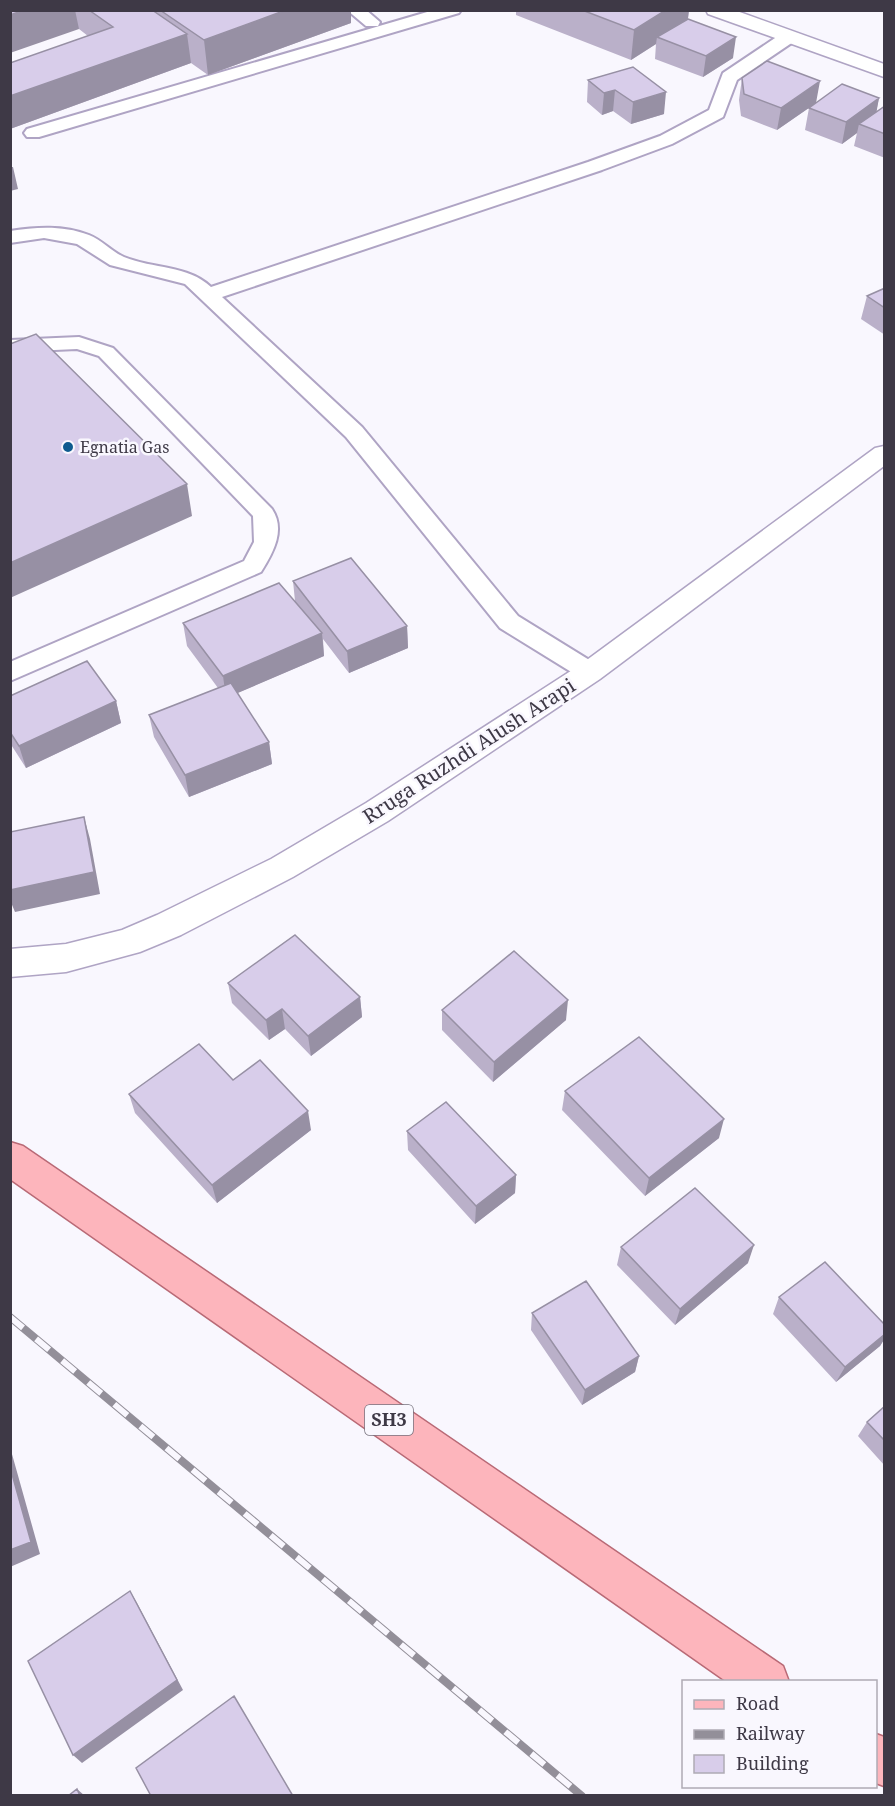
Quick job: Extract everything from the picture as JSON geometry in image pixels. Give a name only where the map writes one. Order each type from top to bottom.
[{"type":"main road","name":"SH3","points":[[11,1159],[764,1680]]},
{"type":"street","points":[[718,11],[885,71]]},
{"type":"street","name":"Rruga Ruzhdi Alush Arapi","points":[[10,963],[66,958],[101,951],[169,925],[282,868],[377,812],[590,672],[885,454]]},
{"type":"lane","points":[[355,10],[372,22]]},
{"type":"lane","points":[[33,133],[453,10]]},
{"type":"lane","points":[[207,295],[518,192],[666,140],[717,113],[729,77],[790,36]]},
{"type":"lane","points":[[10,237],[44,232],[83,239],[117,261],[192,280],[354,432],[509,622],[590,672]]},
{"type":"lane","points":[[10,346],[79,343],[106,352],[264,514],[266,542],[252,566],[10,672]]},
{"type":"building","points":[[10,10],[24,10],[10,15]]},
{"type":"building","points":[[89,10],[152,10],[187,34],[10,96],[10,63],[113,27]]},
{"type":"building","points":[[160,10],[286,10],[204,40]]},
{"type":"building","points":[[582,10],[666,10],[634,30]]},
{"type":"building","points":[[688,19],[736,37],[706,56],[657,37]]},
{"type":"building","points":[[767,61],[820,81],[781,108],[744,94],[742,78]]},
{"type":"building","points":[[633,67],[666,92],[633,102],[615,90],[604,93],[588,80]]},
{"type":"building","points":[[842,84],[879,98],[846,122],[809,108]]},
{"type":"building","points":[[885,106],[885,134],[859,124]]},
{"type":"building","points":[[885,288],[885,308],[867,296]]},
{"type":"building","name":"Egnatia Gas","points":[[36,334],[187,484],[10,563],[10,344]]},
{"type":"building","points":[[351,558],[407,626],[347,651],[293,581]]},
{"type":"building","points":[[279,583],[322,633],[223,676],[183,623]]},
{"type":"building","points":[[87,661],[116,701],[19,746],[10,732],[10,696]]},
{"type":"building","points":[[231,683],[269,742],[185,775],[149,715]]},
{"type":"building","points":[[84,817],[94,872],[10,890],[10,832]]},
{"type":"building","points":[[295,935],[360,997],[308,1036],[282,1009],[266,1020],[228,983]]},
{"type":"building","points":[[514,951],[568,1000],[494,1062],[442,1010]]},
{"type":"building","points":[[639,1037],[724,1119],[649,1178],[565,1091]]},
{"type":"building","points":[[199,1044],[233,1080],[260,1060],[308,1111],[212,1185],[129,1094]]},
{"type":"building","points":[[446,1102],[516,1175],[476,1206],[407,1131]]},
{"type":"building","points":[[695,1188],[754,1245],[680,1309],[621,1247]]},
{"type":"building","points":[[825,1262],[885,1325],[885,1334],[845,1367],[779,1297]]},
{"type":"building","points":[[586,1281],[639,1356],[585,1390],[532,1313]]},
{"type":"building","points":[[885,1406],[885,1441],[867,1422]]},
{"type":"building","points":[[10,1467],[31,1542],[10,1550]]},
{"type":"building","points":[[130,1591],[177,1680],[73,1755],[28,1661]]},
{"type":"building","points":[[234,1696],[293,1796],[151,1796],[136,1768]]},
{"type":"building","points":[[77,1789],[80,1796],[68,1796]]},
{"type":"railway","points":[[10,1317],[582,1796]]},
{"type":"place","name":"Egnatia Gas","points":[[68,447]]}]
